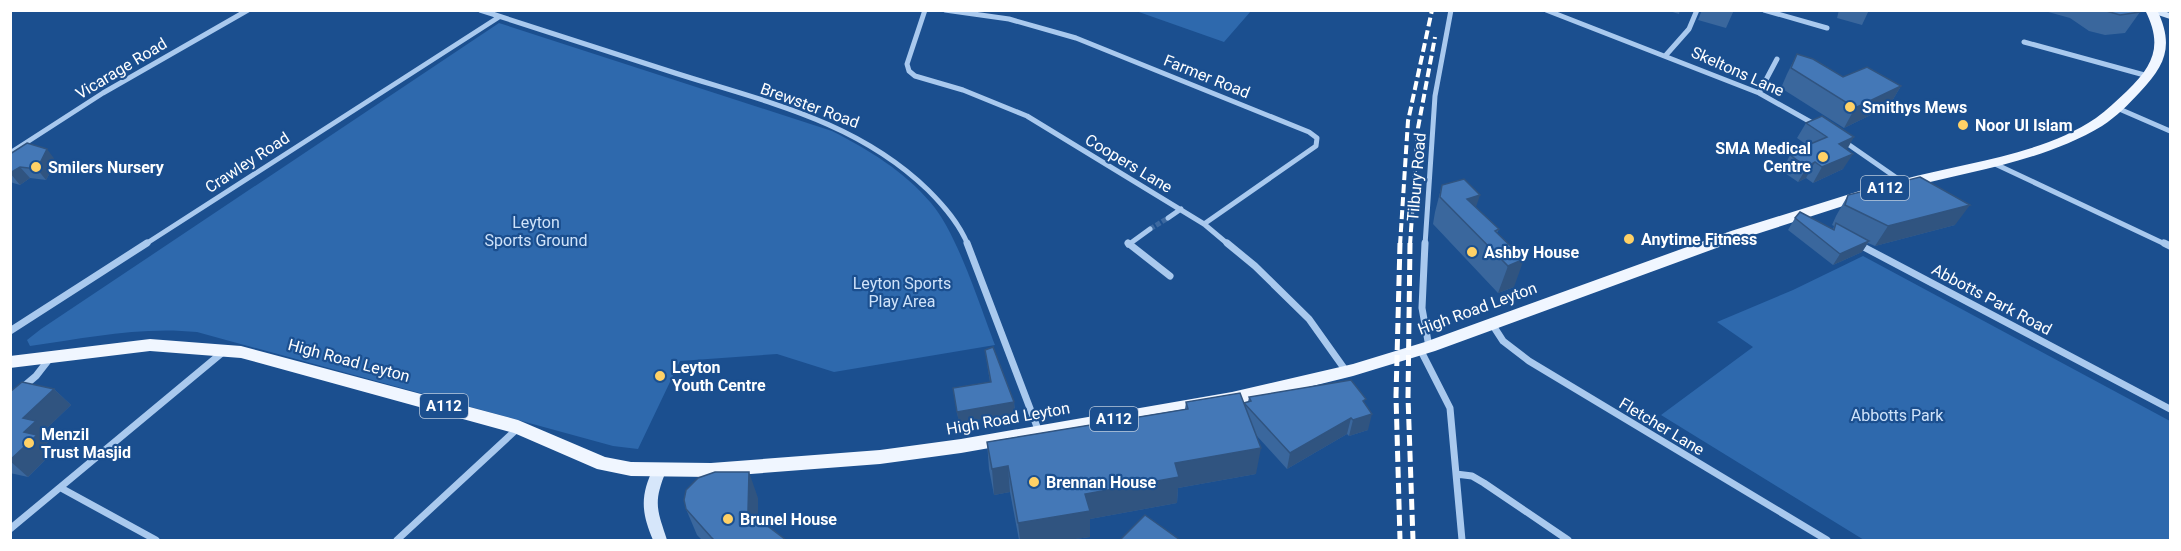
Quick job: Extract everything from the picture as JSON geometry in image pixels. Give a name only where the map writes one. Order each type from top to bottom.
[{"type":"main road","name":"High Road Leyton","points":[[10,362],[150,345],[242,352],[380,388],[518,428],[603,464],[659,471],[711,470],[880,457],[1040,432],[1232,399],[1346,371],[1424,348],[1904,183],[1989,161],[2070,136],[2098,122],[2117,108],[2149,77],[2160,56],[2167,33],[2151,11]]},
{"type":"street","name":"Vicarage Road","points":[[10,153],[103,93],[248,10]]},
{"type":"street","name":"Brewster Road","points":[[480,10],[828,122],[880,149],[905,169],[949,211],[962,230],[1040,432]]},
{"type":"street","name":"Coopers Lane","points":[[925,10],[907,64],[909,71],[915,76],[963,90],[1027,116],[1204,224],[1255,266],[1309,320],[1346,371]]},
{"type":"street","name":"Farmer Road","points":[[945,10],[1009,19],[1076,38],[1309,132],[1317,138],[1317,146],[1204,224]]},
{"type":"street","name":"Tilbury Road","points":[[1451,10],[1441,54],[1427,183],[1423,319],[1424,348],[1450,408],[1462,540]]},
{"type":"street","name":"Skeltons Lane","points":[[1546,10],[1759,93],[1827,132]]},
{"type":"street","points":[[1571,19],[1576,10]]},
{"type":"street","points":[[1666,55],[1689,29],[1697,10]]},
{"type":"street","points":[[1764,10],[1827,28]]},
{"type":"street","points":[[2151,11],[2170,16]]},
{"type":"street","name":"Crawley Road","points":[[10,331],[500,17]]},
{"type":"street","points":[[2024,42],[2149,77]]},
{"type":"street","points":[[1759,93],[1776,59]]},
{"type":"street","points":[[2117,108],[2170,131]]},
{"type":"street","points":[[1837,137],[1904,183]]},
{"type":"street","points":[[1989,161],[2170,246]]},
{"type":"street","points":[[1168,218],[1181,209]]},
{"type":"street","points":[[1150,229],[1127,244],[1170,276]]},
{"type":"street","name":"Abbotts Park Road","points":[[1852,241],[2170,409]]},
{"type":"street","name":"Fletcher Lane","points":[[1492,324],[1503,341],[1529,361],[1827,540]]},
{"type":"street","points":[[10,529],[226,350]]},
{"type":"street","points":[[10,398],[36,376],[50,358]]},
{"type":"street","points":[[397,540],[518,428]]},
{"type":"street","points":[[659,471],[650,493],[648,506],[660,540]]},
{"type":"street","points":[[1456,474],[1472,476],[1484,483],[1568,540]]},
{"type":"street","points":[[61,488],[156,540]]},
{"type":"green space","points":[[1136,11],[1251,11],[1224,42]]},
{"type":"green space","name":"Leyton Sports Ground","points":[[499,23],[832,131],[872,154],[898,171],[921,191],[941,216],[959,251],[995,345],[834,372],[777,354],[680,361],[638,449],[613,446],[197,332],[134,332],[30,346],[27,340],[41,329]]},
{"type":"green space","name":"Abbotts Park","points":[[1863,256],[2170,421],[2170,540],[1864,540],[1661,415],[1753,347],[1717,322],[1793,290]]},
{"type":"building","points":[[2103,10],[2140,10],[2140,12],[2120,15]]},
{"type":"building","points":[[1797,54],[1813,59],[1843,77],[1867,67],[1901,86],[1855,108],[1791,68]]},
{"type":"building","points":[[1822,116],[1854,137],[1839,144],[1853,154],[1822,167],[1815,162],[1807,167],[1790,155],[1799,151],[1796,150],[1827,137],[1806,123]]},
{"type":"building","points":[[27,143],[47,149],[37,169],[20,167],[10,173],[10,154]]},
{"type":"building","points":[[1920,177],[1970,205],[1888,226],[1845,205],[1848,195]]},
{"type":"building","points":[[1464,179],[1480,195],[1467,199],[1499,229],[1495,231],[1524,259],[1508,266],[1440,197],[1442,185]]},
{"type":"building","points":[[1800,212],[1834,230],[1836,223],[1869,241],[1840,254],[1795,218]]},
{"type":"building","points":[[993,347],[1014,402],[957,412],[953,388],[991,382],[985,350]]},
{"type":"building","points":[[1351,380],[1366,399],[1363,401],[1372,414],[1353,420],[1351,418],[1290,453],[1244,403],[1251,401],[1249,397]]},
{"type":"building","points":[[22,382],[54,389],[23,418],[36,421],[24,432],[37,435],[10,460],[10,392]]},
{"type":"building","points":[[1240,393],[1261,448],[1175,463],[1179,477],[1085,494],[1090,511],[1018,523],[1008,466],[992,469],[987,442],[1188,409],[1186,402]]},
{"type":"building","points":[[715,472],[749,472],[748,511],[786,540],[714,540],[686,509],[684,500],[686,490],[698,478]]},
{"type":"building","points":[[1145,515],[1180,540],[1120,540]]},
{"type":"tunnel","points":[[1150,229],[1168,218]]},
{"type":"railway","points":[[1400,245],[1408,121],[1432,10]]},
{"type":"railway","points":[[1410,245],[1418,128],[1435,37]]},
{"type":"railway","points":[[1400,243],[1396,396],[1400,540]]},
{"type":"railway","points":[[1410,243],[1408,397],[1413,540]]},
{"type":"place","name":"Smithys Mews","points":[[1850,107]]},
{"type":"place","name":"Noor Ul Islam","points":[[1963,125]]},
{"type":"place","name":"SMA Medical Centre","points":[[1823,157]]},
{"type":"place","name":"Smilers Nursery","points":[[36,167]]},
{"type":"place","name":"Anytime Fitness","points":[[1629,239]]},
{"type":"place","name":"Ashby House","points":[[1472,252]]},
{"type":"place","name":"Leyton Youth Centre","points":[[660,376]]},
{"type":"place","name":"Menzil Trust Masjid","points":[[29,443]]},
{"type":"place","name":"Brennan House","points":[[1034,482]]},
{"type":"place","name":"Brunel House","points":[[728,519]]},
{"type":"park label","name":"Leyton Sports Play Area","points":[[902,292]]}]
